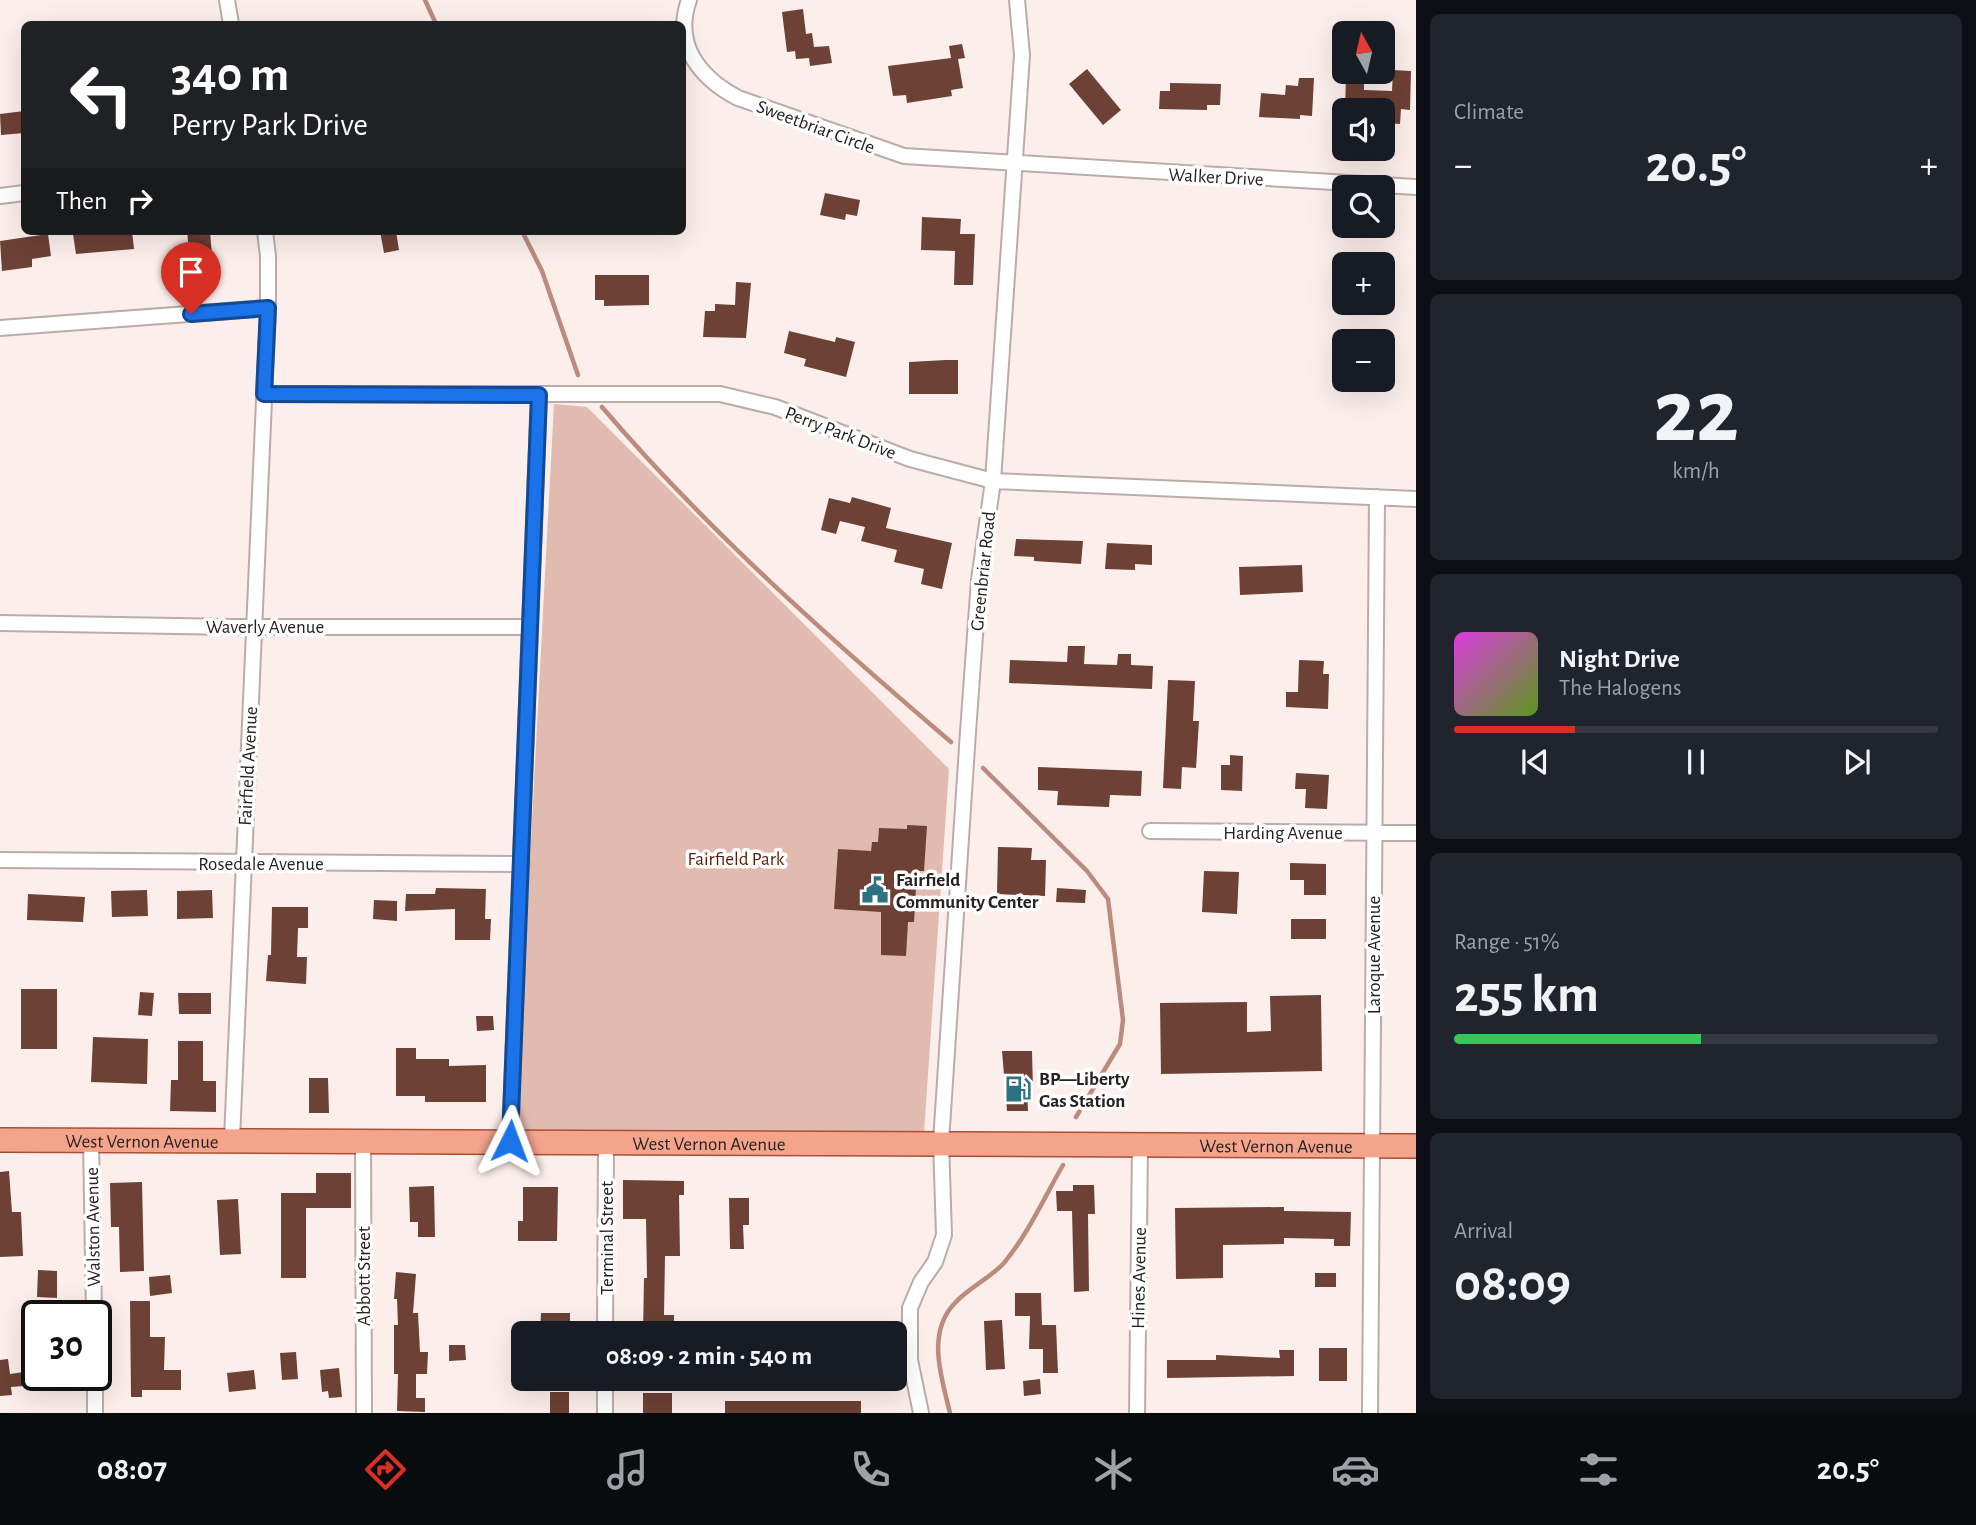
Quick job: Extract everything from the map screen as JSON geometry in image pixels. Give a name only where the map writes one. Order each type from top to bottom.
[{"type":"main road","name":"West Vernon Avenue","points":[[0,1140],[363,1139],[1416,1146]]},
{"type":"street","points":[[227,0],[230,21]]},
{"type":"street","name":"Sweetbriar Circle","points":[[685,21],[689,0]]},
{"type":"street","name":"Greenbriar Road","points":[[921,1413],[910,1360],[910,1308],[920,1282],[935,1262],[944,1236],[941,1142],[979,580],[993,481],[1016,163],[1022,54],[1017,0]]},
{"type":"street","name":"Sweetbriar Circle","points":[[686,36],[694,62],[708,80],[738,98],[904,156],[1016,163]]},
{"type":"street","name":"Walker Drive","points":[[1016,163],[1416,187]]},
{"type":"street","points":[[0,196],[21,193]]},
{"type":"street","name":"Fairfield Avenue","points":[[232,1139],[268,308],[265,235]]},
{"type":"street","points":[[0,328],[268,308]]},
{"type":"street","name":"Perry Park Drive","points":[[264,394],[731,395],[775,407],[910,459],[993,481],[1416,499]]},
{"type":"street","points":[[510,1141],[539,395]]},
{"type":"street","name":"Laroque Avenue","points":[[1370,1413],[1377,497]]},
{"type":"street","name":"Waverly Avenue","points":[[0,623],[529,627]]},
{"type":"street","name":"Harding Avenue","points":[[1150,831],[1416,833]]},
{"type":"street","name":"Rosedale Avenue","points":[[0,860],[522,864]]},
{"type":"street","name":"Walston Avenue","points":[[91,1139],[94,1300]]},
{"type":"street","name":"Abbott Street","points":[[363,1139],[364,1413]]},
{"type":"street","name":"Terminal Street","points":[[605,1321],[606,1142]]},
{"type":"street","name":"Hines Avenue","points":[[1137,1413],[1140,1144]]},
{"type":"street","points":[[94,1391],[95,1413]]},
{"type":"street","points":[[605,1391],[605,1413]]},
{"type":"green space","name":"Fairfield Park","points":[[554,404],[587,407],[949,769],[923,1147],[515,1141]]},
{"type":"building","points":[[803,9],[806,34],[812,33],[814,47],[829,46],[832,63],[810,66],[809,58],[796,59],[795,51],[787,52],[782,12]]},
{"type":"building","points":[[962,44],[965,58],[958,59],[963,88],[951,90],[952,96],[907,103],[906,95],[893,96],[888,66],[951,58],[949,46]]},
{"type":"building","points":[[1087,69],[1121,110],[1103,125],[1069,84]]},
{"type":"building","points":[[1395,70],[1411,71],[1410,110],[1401,109],[1400,124],[1395,124],[1395,98],[1345,98],[1346,84],[1364,84],[1364,90],[1392,91]]},
{"type":"building","points":[[1299,78],[1314,78],[1312,116],[1300,115],[1300,119],[1259,117],[1261,93],[1285,95],[1286,85],[1298,86]]},
{"type":"building","points":[[1170,83],[1221,84],[1220,105],[1207,105],[1207,110],[1159,109],[1160,91],[1170,91]]},
{"type":"building","points":[[21,111],[21,133],[1,135],[0,114]]},
{"type":"building","points":[[825,193],[860,200],[857,216],[846,214],[845,220],[820,215]]},
{"type":"building","points":[[922,217],[961,219],[960,234],[975,234],[973,285],[954,285],[955,251],[921,250]]},
{"type":"building","points":[[48,235],[51,256],[32,259],[32,267],[2,271],[0,241]]},
{"type":"building","points":[[73,235],[132,235],[134,249],[76,254]]},
{"type":"building","points":[[187,235],[210,235],[213,268],[191,270]]},
{"type":"building","points":[[381,235],[397,235],[399,250],[384,253]]},
{"type":"building","points":[[595,275],[649,275],[649,305],[604,306],[604,300],[595,300]]},
{"type":"building","points":[[736,282],[751,283],[746,338],[703,337],[705,311],[715,311],[715,304],[735,305]]},
{"type":"building","points":[[789,331],[835,342],[836,337],[855,342],[846,377],[804,366],[806,359],[784,353]]},
{"type":"building","points":[[958,360],[958,394],[909,394],[909,362]]},
{"type":"building","points":[[852,497],[891,508],[886,528],[952,543],[942,589],[921,584],[924,569],[894,562],[897,550],[861,541],[865,527],[840,521],[836,534],[821,530],[829,498],[850,503]]},
{"type":"building","points":[[1016,539],[1083,541],[1081,564],[1034,561],[1034,557],[1014,556]]},
{"type":"building","points":[[1107,543],[1152,545],[1152,565],[1135,564],[1135,570],[1105,569]]},
{"type":"building","points":[[1302,565],[1303,592],[1240,595],[1239,567]]},
{"type":"building","points":[[1068,646],[1085,646],[1084,664],[1117,665],[1118,654],[1131,654],[1131,665],[1153,666],[1152,689],[1009,683],[1010,660],[1067,662]]},
{"type":"building","points":[[1299,660],[1324,661],[1323,674],[1329,674],[1328,709],[1286,707],[1286,692],[1298,692]]},
{"type":"building","points":[[1168,680],[1195,681],[1193,721],[1199,721],[1196,768],[1182,767],[1181,789],[1163,788]]},
{"type":"building","points":[[1230,755],[1243,756],[1242,791],[1221,790],[1221,765],[1230,765]]},
{"type":"building","points":[[1038,767],[1142,771],[1141,796],[1110,795],[1109,807],[1057,805],[1058,791],[1038,790]]},
{"type":"building","points":[[1296,773],[1329,775],[1327,809],[1305,808],[1306,789],[1295,789]]},
{"type":"building","name":"Fairfield Community Center","points":[[907,825],[927,826],[924,871],[917,871],[914,922],[908,922],[906,956],[881,955],[881,912],[834,909],[838,849],[871,851],[872,842],[878,842],[879,828],[907,829]]},
{"type":"building","points":[[998,847],[1032,848],[1031,860],[1046,860],[1045,896],[997,894]]},
{"type":"building","points":[[1290,863],[1326,864],[1326,895],[1304,895],[1304,880],[1290,880]]},
{"type":"building","points":[[1204,871],[1239,872],[1237,914],[1202,912]]},
{"type":"building","points":[[436,888],[486,889],[485,919],[491,919],[490,940],[455,940],[455,909],[405,911],[406,894],[435,894]]},
{"type":"building","points":[[1057,888],[1086,890],[1085,903],[1056,902]]},
{"type":"building","points":[[147,890],[148,916],[112,917],[111,891]]},
{"type":"building","points":[[212,890],[213,918],[177,919],[177,891]]},
{"type":"building","points":[[28,894],[85,897],[83,922],[27,920]]},
{"type":"building","points":[[374,900],[397,901],[397,921],[373,919]]},
{"type":"building","points":[[272,907],[308,907],[308,928],[298,928],[297,957],[307,957],[306,984],[266,981],[268,955],[271,955]]},
{"type":"building","points":[[1291,919],[1326,919],[1326,939],[1291,939]]},
{"type":"building","points":[[21,989],[57,989],[57,1049],[21,1049]]},
{"type":"building","points":[[140,992],[154,993],[152,1016],[138,1015]]},
{"type":"building","points":[[178,993],[211,993],[211,1014],[179,1014]]},
{"type":"building","points":[[1321,995],[1322,1071],[1161,1074],[1160,1003],[1247,1002],[1247,1032],[1271,1031],[1270,996]]},
{"type":"building","points":[[476,1016],[493,1016],[494,1030],[477,1031]]},
{"type":"building","points":[[93,1037],[148,1039],[147,1084],[91,1082]]},
{"type":"building","points":[[178,1041],[203,1041],[203,1081],[216,1081],[216,1112],[170,1111],[171,1080],[178,1080]]},
{"type":"building","points":[[396,1048],[416,1048],[416,1059],[449,1059],[449,1066],[486,1065],[486,1102],[425,1102],[425,1096],[396,1096]]},
{"type":"building","points":[[1002,1051],[1032,1051],[1033,1089],[1027,1089],[1028,1111],[1007,1111]]},
{"type":"building","points":[[309,1078],[328,1078],[329,1113],[309,1113]]},
{"type":"building","points":[[9,1171],[12,1212],[21,1212],[23,1256],[0,1257],[0,1172]]},
{"type":"building","points":[[316,1173],[351,1173],[351,1208],[306,1208],[306,1278],[281,1278],[281,1193],[316,1193]]},
{"type":"building","points":[[623,1180],[684,1181],[684,1195],[679,1195],[680,1256],[665,1256],[664,1315],[674,1315],[674,1321],[643,1321],[644,1278],[647,1278],[646,1219],[623,1219]]},
{"type":"building","points":[[142,1182],[144,1271],[120,1272],[119,1227],[111,1227],[110,1183]]},
{"type":"building","points":[[1073,1185],[1094,1185],[1095,1214],[1088,1214],[1089,1291],[1074,1292],[1072,1211],[1057,1211],[1056,1191],[1073,1191]]},
{"type":"building","points":[[434,1186],[435,1237],[418,1237],[418,1222],[410,1222],[409,1187]]},
{"type":"building","points":[[523,1187],[558,1187],[557,1241],[518,1241],[518,1221],[523,1221]]},
{"type":"building","points":[[729,1198],[749,1198],[749,1225],[743,1225],[744,1249],[730,1249]]},
{"type":"building","points":[[238,1199],[241,1254],[220,1255],[217,1200]]},
{"type":"building","points":[[1284,1207],[1284,1211],[1351,1212],[1350,1246],[1334,1246],[1334,1239],[1284,1238],[1284,1244],[1223,1245],[1223,1278],[1176,1279],[1175,1208]]},
{"type":"building","points":[[38,1270],[57,1271],[57,1298],[37,1297]]},
{"type":"building","points":[[396,1272],[416,1274],[413,1313],[418,1313],[420,1352],[428,1352],[427,1374],[416,1374],[416,1398],[425,1398],[425,1412],[397,1411],[398,1374],[394,1374],[394,1325],[398,1325],[397,1299],[394,1299]]},
{"type":"building","points":[[1315,1273],[1336,1273],[1336,1287],[1315,1287]]},
{"type":"building","points":[[170,1275],[172,1293],[150,1296],[149,1277]]},
{"type":"building","points":[[1015,1293],[1041,1293],[1042,1325],[1056,1325],[1058,1373],[1043,1373],[1043,1349],[1029,1349],[1030,1316],[1015,1316]]},
{"type":"building","points":[[130,1301],[150,1301],[150,1337],[165,1337],[164,1370],[181,1370],[181,1390],[142,1390],[142,1397],[131,1397]]},
{"type":"building","points":[[541,1313],[570,1313],[570,1321],[541,1321]]},
{"type":"building","points":[[1002,1320],[1005,1369],[986,1370],[984,1321]]},
{"type":"building","points":[[449,1345],[465,1345],[466,1360],[449,1361]]},
{"type":"building","points":[[1319,1348],[1347,1348],[1347,1381],[1319,1381]]},
{"type":"building","points":[[1279,1350],[1294,1350],[1294,1376],[1167,1378],[1167,1360],[1216,1360],[1216,1355],[1280,1358]]},
{"type":"building","points":[[296,1352],[298,1379],[282,1380],[280,1353]]},
{"type":"building","points":[[8,1359],[10,1374],[21,1372],[21,1386],[11,1387],[12,1395],[0,1396],[0,1360]]},
{"type":"building","points":[[339,1368],[342,1397],[329,1398],[328,1391],[322,1392],[320,1370]]},
{"type":"building","points":[[254,1370],[256,1389],[229,1392],[227,1373]]},
{"type":"building","points":[[1040,1379],[1041,1394],[1024,1396],[1023,1381]]},
{"type":"building","points":[[550,1392],[569,1392],[569,1413],[550,1413]]},
{"type":"building","points":[[643,1393],[672,1393],[672,1413],[643,1413]]},
{"type":"building","points":[[725,1401],[861,1401],[861,1413],[725,1413]]},
{"type":"waterway","points":[[425,0],[435,21]]},
{"type":"waterway","points":[[524,235],[542,271],[578,375]]},
{"type":"waterway","points":[[602,407],[726,540],[951,742]]},
{"type":"waterway","points":[[983,768],[1087,871],[1108,899],[1123,1020],[1120,1044],[1076,1117]]},
{"type":"waterway","points":[[950,1413],[940,1371],[938,1343],[945,1316],[960,1298],[992,1274],[1013,1252],[1063,1165]]},
{"type":"place","name":"Fairfield Community Center","points":[[875,890]]},
{"type":"place","name":"BP—Liberty Gas Station","points":[[1018,1089]]},
{"type":"route","points":[[191,314],[268,308],[264,394],[539,395],[510,1141]]}]
